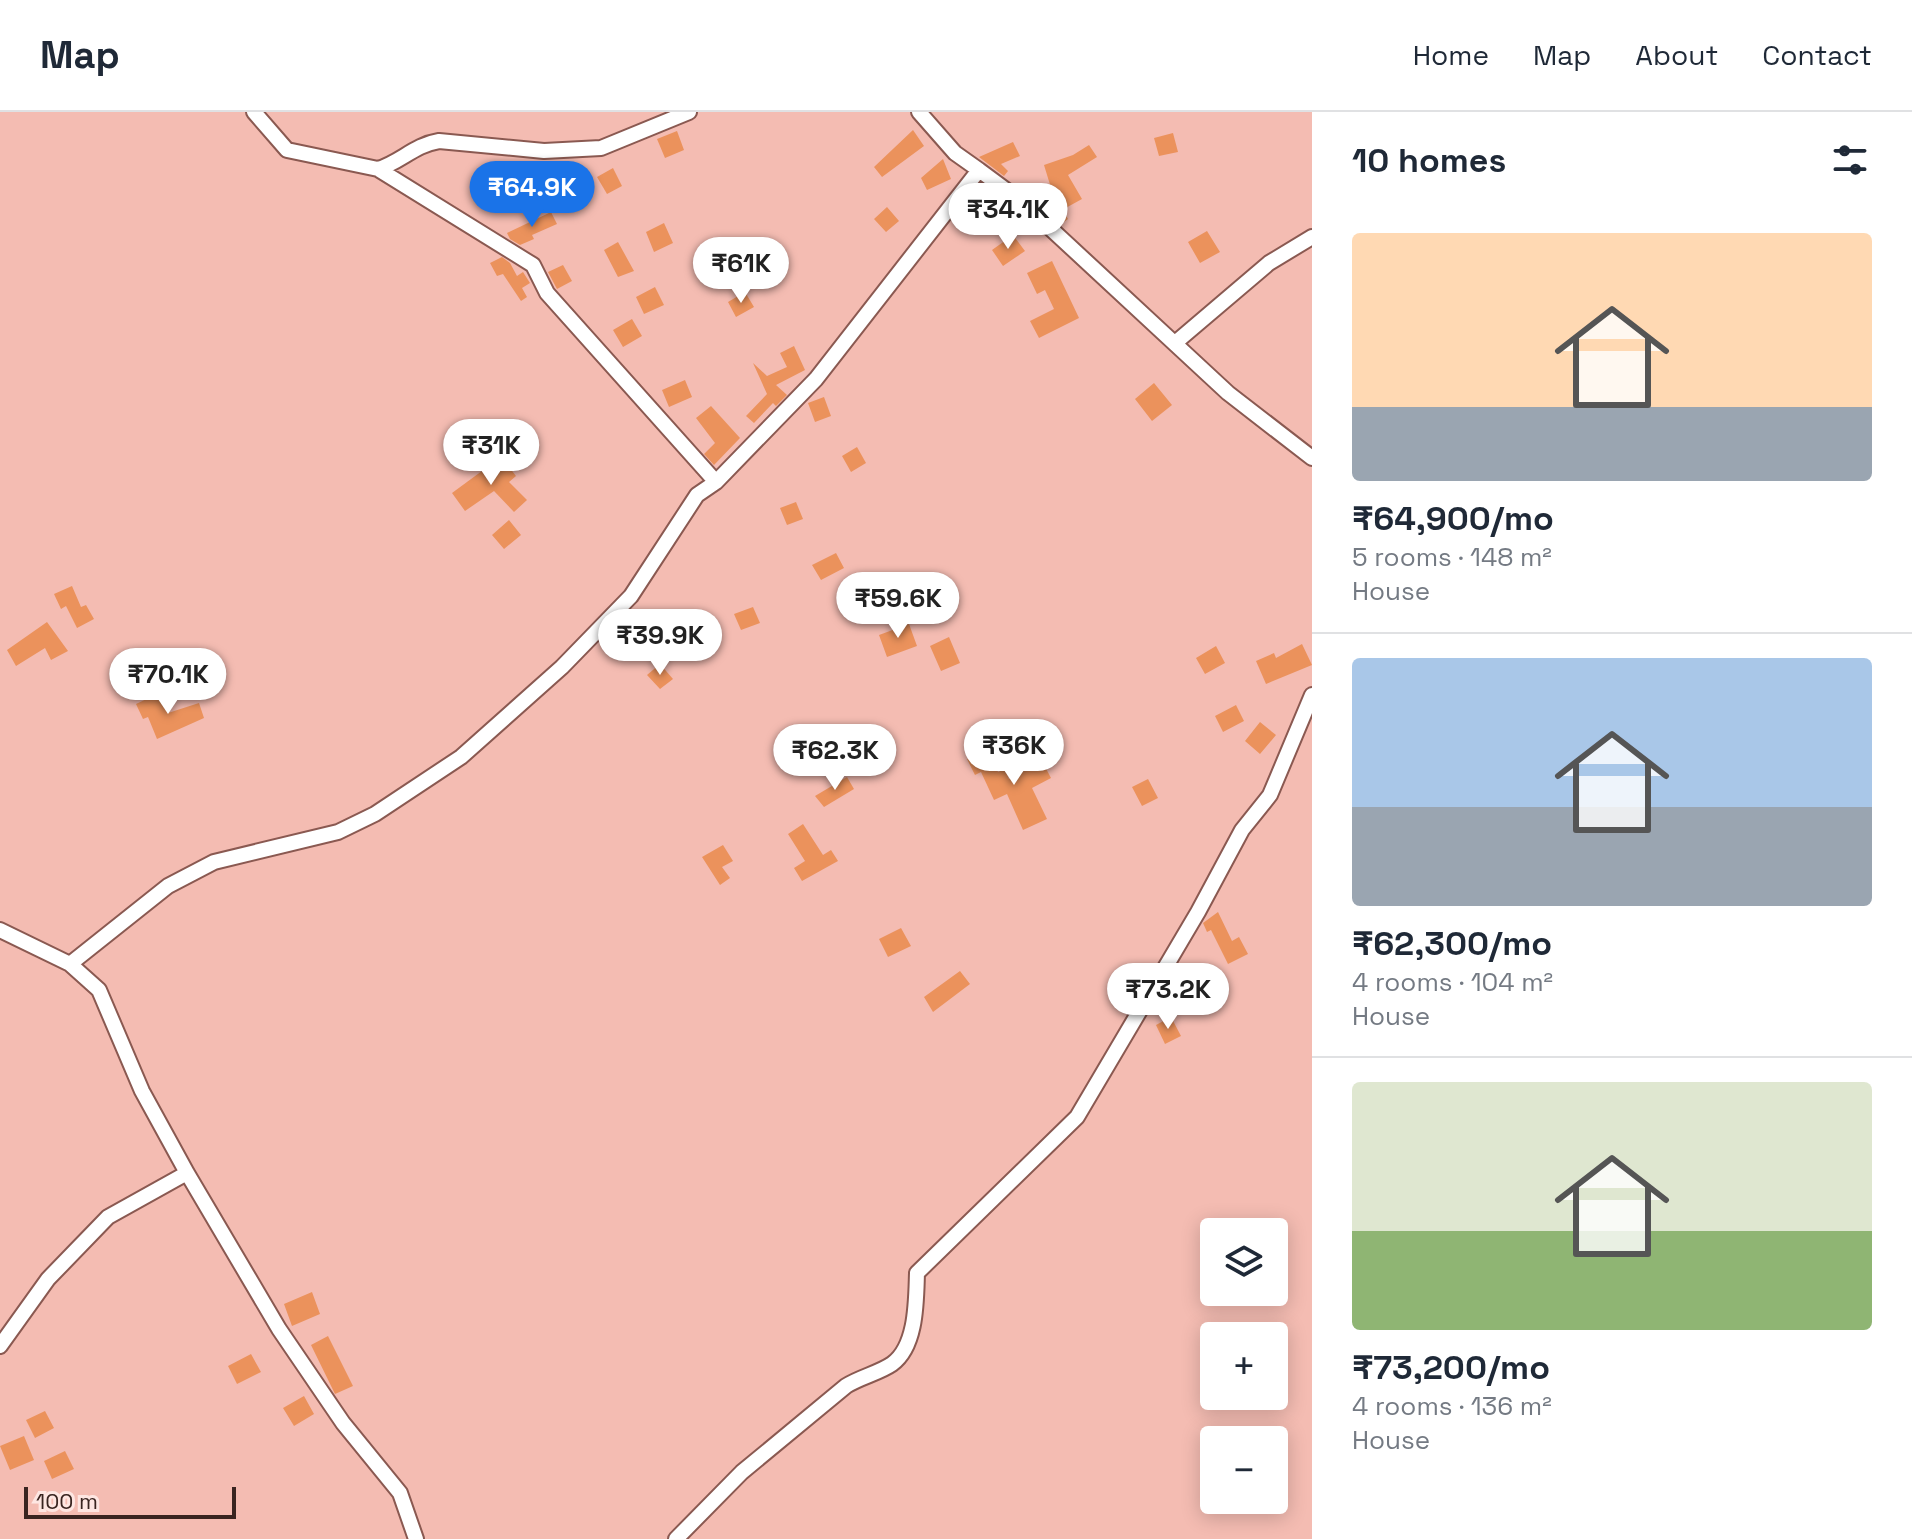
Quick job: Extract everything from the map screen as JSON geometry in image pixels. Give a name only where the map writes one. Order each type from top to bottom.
[{"type":"street","points":[[254,112],[287,150],[378,169],[533,265],[547,293],[716,482]]},
{"type":"street","points":[[378,169],[393,165],[425,143],[439,141],[544,151],[601,148],[689,112]]},
{"type":"street","points":[[919,112],[955,153],[1022,202],[1228,393],[1312,458]]},
{"type":"street","points":[[70,964],[168,886],[214,862],[338,832],[375,814],[461,757],[562,667],[631,596],[697,495],[716,482],[816,379],[979,170]]},
{"type":"street","points":[[1175,343],[1269,263],[1312,237]]},
{"type":"street","points":[[676,1539],[742,1472],[846,1386],[863,1374],[893,1364],[908,1339],[916,1310],[917,1273],[1077,1117],[1198,912],[1242,830],[1270,795],[1312,695]]},
{"type":"street","points":[[0,930],[70,964],[99,990],[142,1091],[187,1173],[279,1329],[343,1423],[400,1493],[416,1539]]},
{"type":"street","points":[[0,1346],[48,1279],[108,1217],[187,1173]]},
{"type":"building","points":[[913,130],[924,146],[882,177],[874,167]]},
{"type":"building","points":[[677,131],[684,150],[665,158],[657,139]]},
{"type":"building","points":[[1173,133],[1178,152],[1159,156],[1154,138]]},
{"type":"building","points":[[1013,142],[1020,156],[1001,164],[1008,171],[1004,176],[979,157]]},
{"type":"building","points":[[1089,145],[1097,157],[1068,175],[1082,199],[1062,210],[1068,219],[1061,224],[1044,209],[1055,201],[1044,165],[1073,155]]},
{"type":"building","points":[[943,159],[951,179],[927,190],[921,178]]},
{"type":"building","points":[[543,166],[552,184],[532,194],[523,175]]},
{"type":"building","points":[[613,168],[622,186],[607,194],[597,177]]},
{"type":"building","points":[[979,191],[998,214],[981,228],[964,206]]},
{"type":"building","points":[[887,207],[899,221],[886,232],[874,219]]},
{"type":"building","points":[[551,212],[557,224],[532,235],[534,239],[520,245],[510,239],[507,233]]},
{"type":"building","points":[[664,223],[673,243],[654,252],[646,232]]},
{"type":"building","points":[[1207,231],[1220,252],[1200,263],[1188,242]]},
{"type":"building","points":[[1013,235],[1025,251],[1003,266],[992,250]]},
{"type":"building","points":[[618,242],[634,271],[618,277],[604,250]]},
{"type":"building","points":[[502,257],[510,263],[517,276],[523,272],[530,283],[522,288],[527,297],[521,301],[503,274],[497,276],[490,263]]},
{"type":"building","points":[[1052,261],[1079,318],[1039,338],[1030,321],[1054,309],[1045,290],[1037,294],[1027,273]]},
{"type":"building","points":[[563,265],[572,281],[557,289],[548,272]]},
{"type":"building","points":[[655,287],[664,305],[644,314],[636,297]]},
{"type":"building","points":[[745,292],[754,307],[736,317],[728,302]]},
{"type":"building","points":[[632,319],[642,336],[623,347],[613,330]]},
{"type":"building","points":[[794,346],[805,370],[776,385],[787,395],[776,406],[773,403],[754,423],[746,416],[767,394],[753,363],[767,376],[787,367],[780,353]]},
{"type":"building","points":[[685,380],[692,397],[669,407],[662,390]]},
{"type":"building","points":[[1154,383],[1172,405],[1152,421],[1135,399]]},
{"type":"building","points":[[824,397],[831,416],[815,422],[808,403]]},
{"type":"building","points":[[711,406],[740,438],[714,465],[704,454],[715,443],[696,418]]},
{"type":"building","points":[[857,447],[866,463],[851,472],[842,456]]},
{"type":"building","points":[[501,457],[516,476],[509,482],[527,500],[514,512],[494,491],[465,511],[452,493]]},
{"type":"building","points":[[796,502],[803,519],[787,525],[780,508]]},
{"type":"building","points":[[509,520],[521,535],[504,549],[492,535]]},
{"type":"building","points":[[836,553],[844,568],[821,580],[812,565]]},
{"type":"building","points":[[72,586],[81,607],[86,605],[94,619],[77,628],[66,606],[61,609],[54,594]]},
{"type":"building","points":[[753,607],[760,623],[741,630],[734,614]]},
{"type":"building","points":[[651,618],[658,634],[640,642],[633,627]]},
{"type":"building","points":[[47,622],[68,651],[51,660],[45,648],[16,666],[7,650]]},
{"type":"building","points":[[909,624],[917,646],[887,657],[879,635]]},
{"type":"building","points":[[949,637],[960,663],[941,671],[930,646]]},
{"type":"building","points":[[1302,644],[1312,665],[1266,684],[1256,661],[1274,653],[1276,658]]},
{"type":"building","points":[[1216,646],[1225,663],[1205,674],[1196,658]]},
{"type":"building","points":[[660,664],[673,679],[660,689],[647,675]]},
{"type":"building","points":[[159,693],[168,713],[199,703],[204,718],[157,739],[148,717],[143,719],[136,704]]},
{"type":"building","points":[[1236,705],[1244,721],[1223,732],[1215,716]]},
{"type":"building","points":[[1260,722],[1276,735],[1260,754],[1245,741]]},
{"type":"building","points":[[988,749],[998,772],[1005,769],[1009,779],[1042,761],[1051,778],[1032,788],[1047,819],[1023,830],[1007,794],[994,800],[981,772],[975,775],[967,759]]},
{"type":"building","points":[[847,777],[854,789],[824,807],[815,796]]},
{"type":"building","points":[[1148,779],[1158,798],[1142,806],[1132,787]]},
{"type":"building","points":[[803,824],[823,855],[831,850],[838,861],[802,881],[794,868],[805,861],[788,834]]},
{"type":"building","points":[[723,845],[733,861],[722,867],[730,878],[720,885],[702,857]]},
{"type":"building","points":[[1218,912],[1232,941],[1239,937],[1248,954],[1228,964],[1211,930],[1207,932],[1203,923]]},
{"type":"building","points":[[901,928],[911,946],[888,957],[879,939]]},
{"type":"building","points":[[1196,965],[1205,990],[1182,999],[1172,975]]},
{"type":"building","points":[[960,971],[970,984],[933,1012],[924,997]]},
{"type":"building","points":[[1171,1017],[1181,1036],[1165,1044],[1156,1025]]},
{"type":"building","points":[[312,1292],[320,1314],[292,1326],[284,1304]]},
{"type":"building","points":[[328,1336],[353,1386],[335,1394],[311,1345]]},
{"type":"building","points":[[251,1354],[261,1372],[237,1384],[228,1366]]},
{"type":"building","points":[[304,1396],[314,1414],[294,1426],[283,1408]]},
{"type":"building","points":[[45,1411],[54,1428],[35,1438],[26,1420]]},
{"type":"building","points":[[24,1436],[34,1460],[10,1470],[0,1446]]},
{"type":"building","points":[[65,1451],[74,1469],[52,1479],[44,1461]]}]
